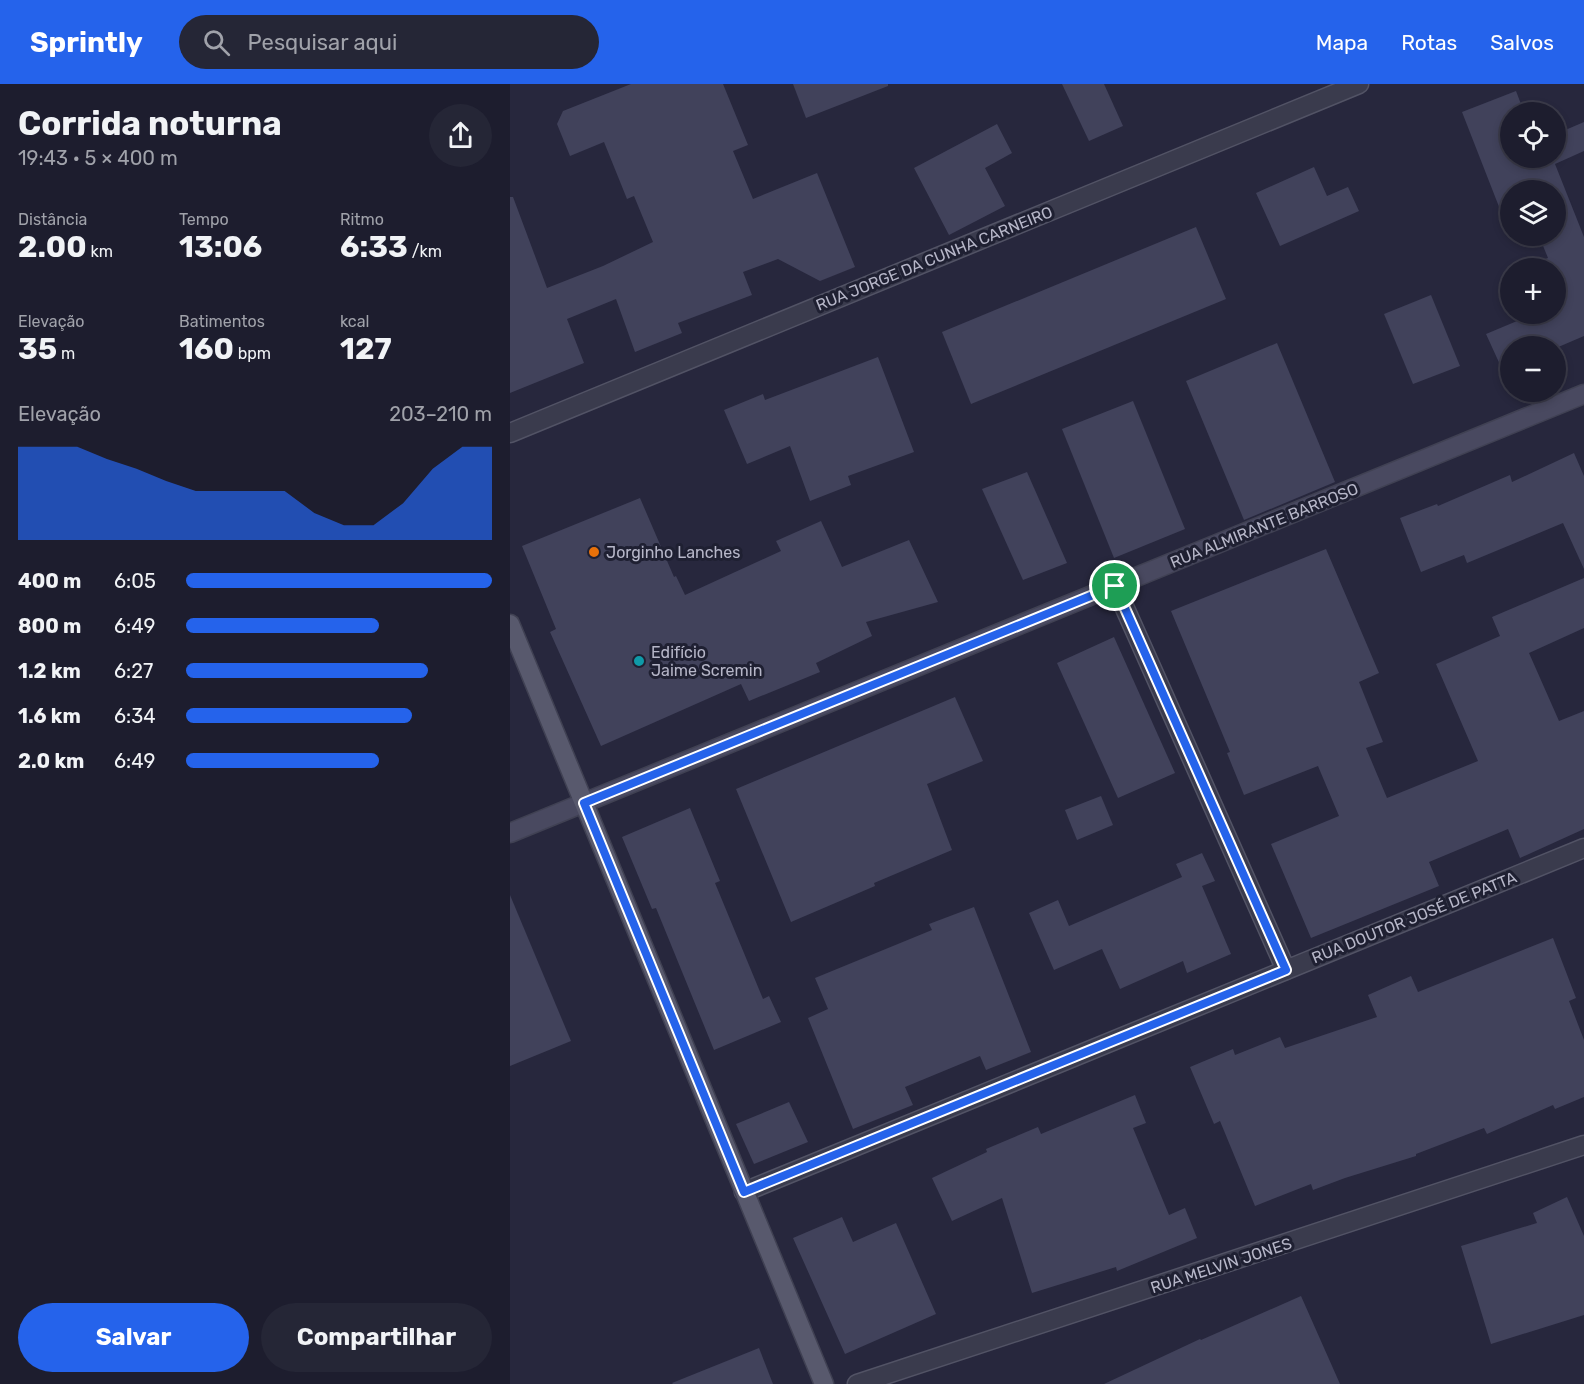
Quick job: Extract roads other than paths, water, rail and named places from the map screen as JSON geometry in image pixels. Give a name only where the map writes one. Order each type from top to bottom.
[{"type":"main road","name":"RUA ALMIRANTE BARROSO","points":[[510,833],[1584,394]]},
{"type":"main road","points":[[510,624],[824,1384]]},
{"type":"street","name":"RUA JORGE DA CUNHA CARNEIRO","points":[[510,432],[1359,84]]},
{"type":"street","points":[[1115,586],[1286,970]]},
{"type":"street","name":"RUA DOUTOR JOSÉ DE PATTA","points":[[744,1192],[1584,848]]},
{"type":"street","name":"RUA MELVIN JONES","points":[[858,1384],[1584,1145]]},
{"type":"place","name":"Jorginho Lanches","points":[[594,552]]},
{"type":"place","name":"Edifício Jaime Scremin","points":[[639,661]]}]
